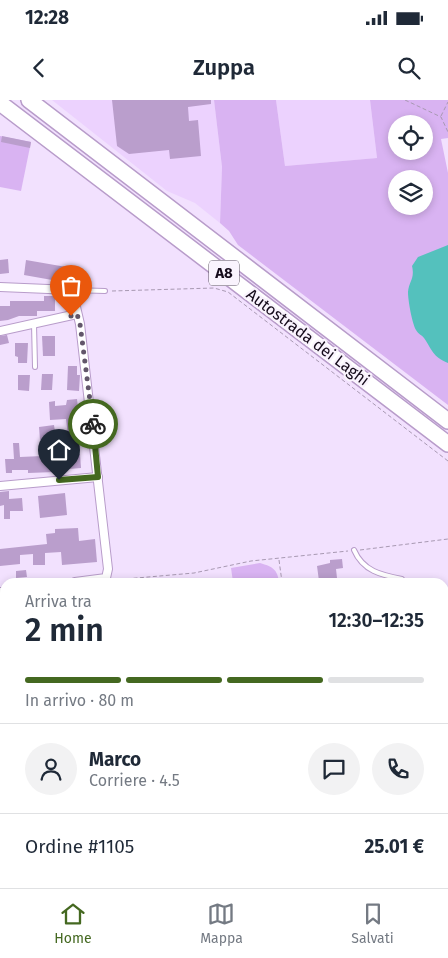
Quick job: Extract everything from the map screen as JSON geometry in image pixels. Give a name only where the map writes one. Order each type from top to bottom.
[{"type":"highway","name":"Autostrada dei Laghi","points":[[29,100],[448,421]]},
{"type":"highway","name":"Autostrada dei Laghi","points":[[0,103],[448,444]]},
{"type":"street","points":[[0,287],[72,290],[82,334],[108,569],[106,578]]},
{"type":"street","points":[[0,331],[77,314]]},
{"type":"street","points":[[0,486],[98,477]]},
{"type":"lane","points":[[72,290],[104,291]]},
{"type":"lane","points":[[34,324],[35,367]]},
{"type":"lane","points":[[354,550],[363,566],[379,574],[397,578]]},
{"type":"path","points":[[405,100],[441,116],[448,132]]},
{"type":"path","points":[[441,116],[448,102]]},
{"type":"path","points":[[104,291],[214,288],[228,292],[448,461]]},
{"type":"path","points":[[150,578],[194,573],[251,561],[448,539]]},
{"type":"path","points":[[279,559],[281,578]]},
{"type":"shaded area","points":[[52,100],[214,100],[222,167],[220,223],[195,203],[167,191]]},
{"type":"shaded area","points":[[214,100],[276,100],[285,166],[377,158],[370,100],[448,100],[448,138],[441,139],[448,173],[448,405],[238,245],[229,231],[220,223],[222,167]]},
{"type":"shaded area","points":[[276,100],[370,100],[377,158],[285,166]]},
{"type":"shaded area","points":[[0,136],[31,142],[21,191],[0,187]]},
{"type":"shaded area","points":[[448,245],[448,363],[431,350],[424,338],[416,330],[408,292],[412,277],[412,266],[418,257]]},
{"type":"shaded area","points":[[260,563],[274,569],[278,578],[232,578],[231,568]]},
{"type":"building","points":[[112,100],[211,100],[211,104],[188,107],[189,121],[198,120],[201,156],[170,159],[169,150],[129,154],[117,146]]},
{"type":"building","points":[[2,136],[31,142],[30,148],[1,142]]},
{"type":"building","points":[[8,259],[9,273],[0,274],[0,260]]},
{"type":"building","points":[[26,260],[72,268],[69,283],[24,275]]},
{"type":"building","points":[[44,296],[55,296],[55,311],[37,311],[37,316],[19,316],[0,321],[0,306],[10,306],[10,301],[44,301]]},
{"type":"building","points":[[7,335],[9,343],[0,345],[0,336]]},
{"type":"building","points":[[42,336],[55,336],[55,356],[43,356]]},
{"type":"building","points":[[15,343],[28,343],[27,363],[18,363],[18,357],[15,356]]},
{"type":"building","points":[[68,366],[77,366],[77,375],[80,375],[79,391],[67,390]]},
{"type":"building","points":[[42,374],[53,374],[52,390],[41,390]]},
{"type":"building","points":[[18,375],[30,375],[29,391],[18,390]]},
{"type":"building","points":[[77,399],[81,433],[68,435],[66,419],[50,420],[49,402],[55,401],[55,406],[66,405],[67,400]]},
{"type":"building","points":[[54,425],[56,438],[40,440],[39,427]]},
{"type":"building","points":[[13,443],[19,443],[20,457],[42,456],[42,453],[54,453],[55,472],[28,473],[28,470],[12,470],[12,473],[6,473],[5,459],[14,459]]},
{"type":"building","points":[[80,454],[81,468],[69,469],[68,455]]},
{"type":"building","points":[[9,491],[9,499],[22,498],[23,511],[10,511],[10,519],[4,519],[4,505],[0,506],[0,492]]},
{"type":"building","points":[[65,493],[67,515],[40,518],[38,496]]},
{"type":"building","points":[[78,528],[79,541],[95,539],[97,562],[62,565],[61,552],[45,553],[45,565],[33,565],[33,554],[20,555],[20,564],[0,566],[0,549],[47,544],[46,534],[55,533],[55,529]]},
{"type":"building","points":[[342,559],[343,568],[336,569],[337,578],[319,578],[317,566],[330,563],[330,560]]},
{"type":"building","points":[[26,570],[27,577],[16,578],[16,571]]},
{"type":"way so far","points":[[71,316],[77,314],[80,324],[93,424]]},
{"type":"route","points":[[59,480],[98,477],[93,424]]}]
